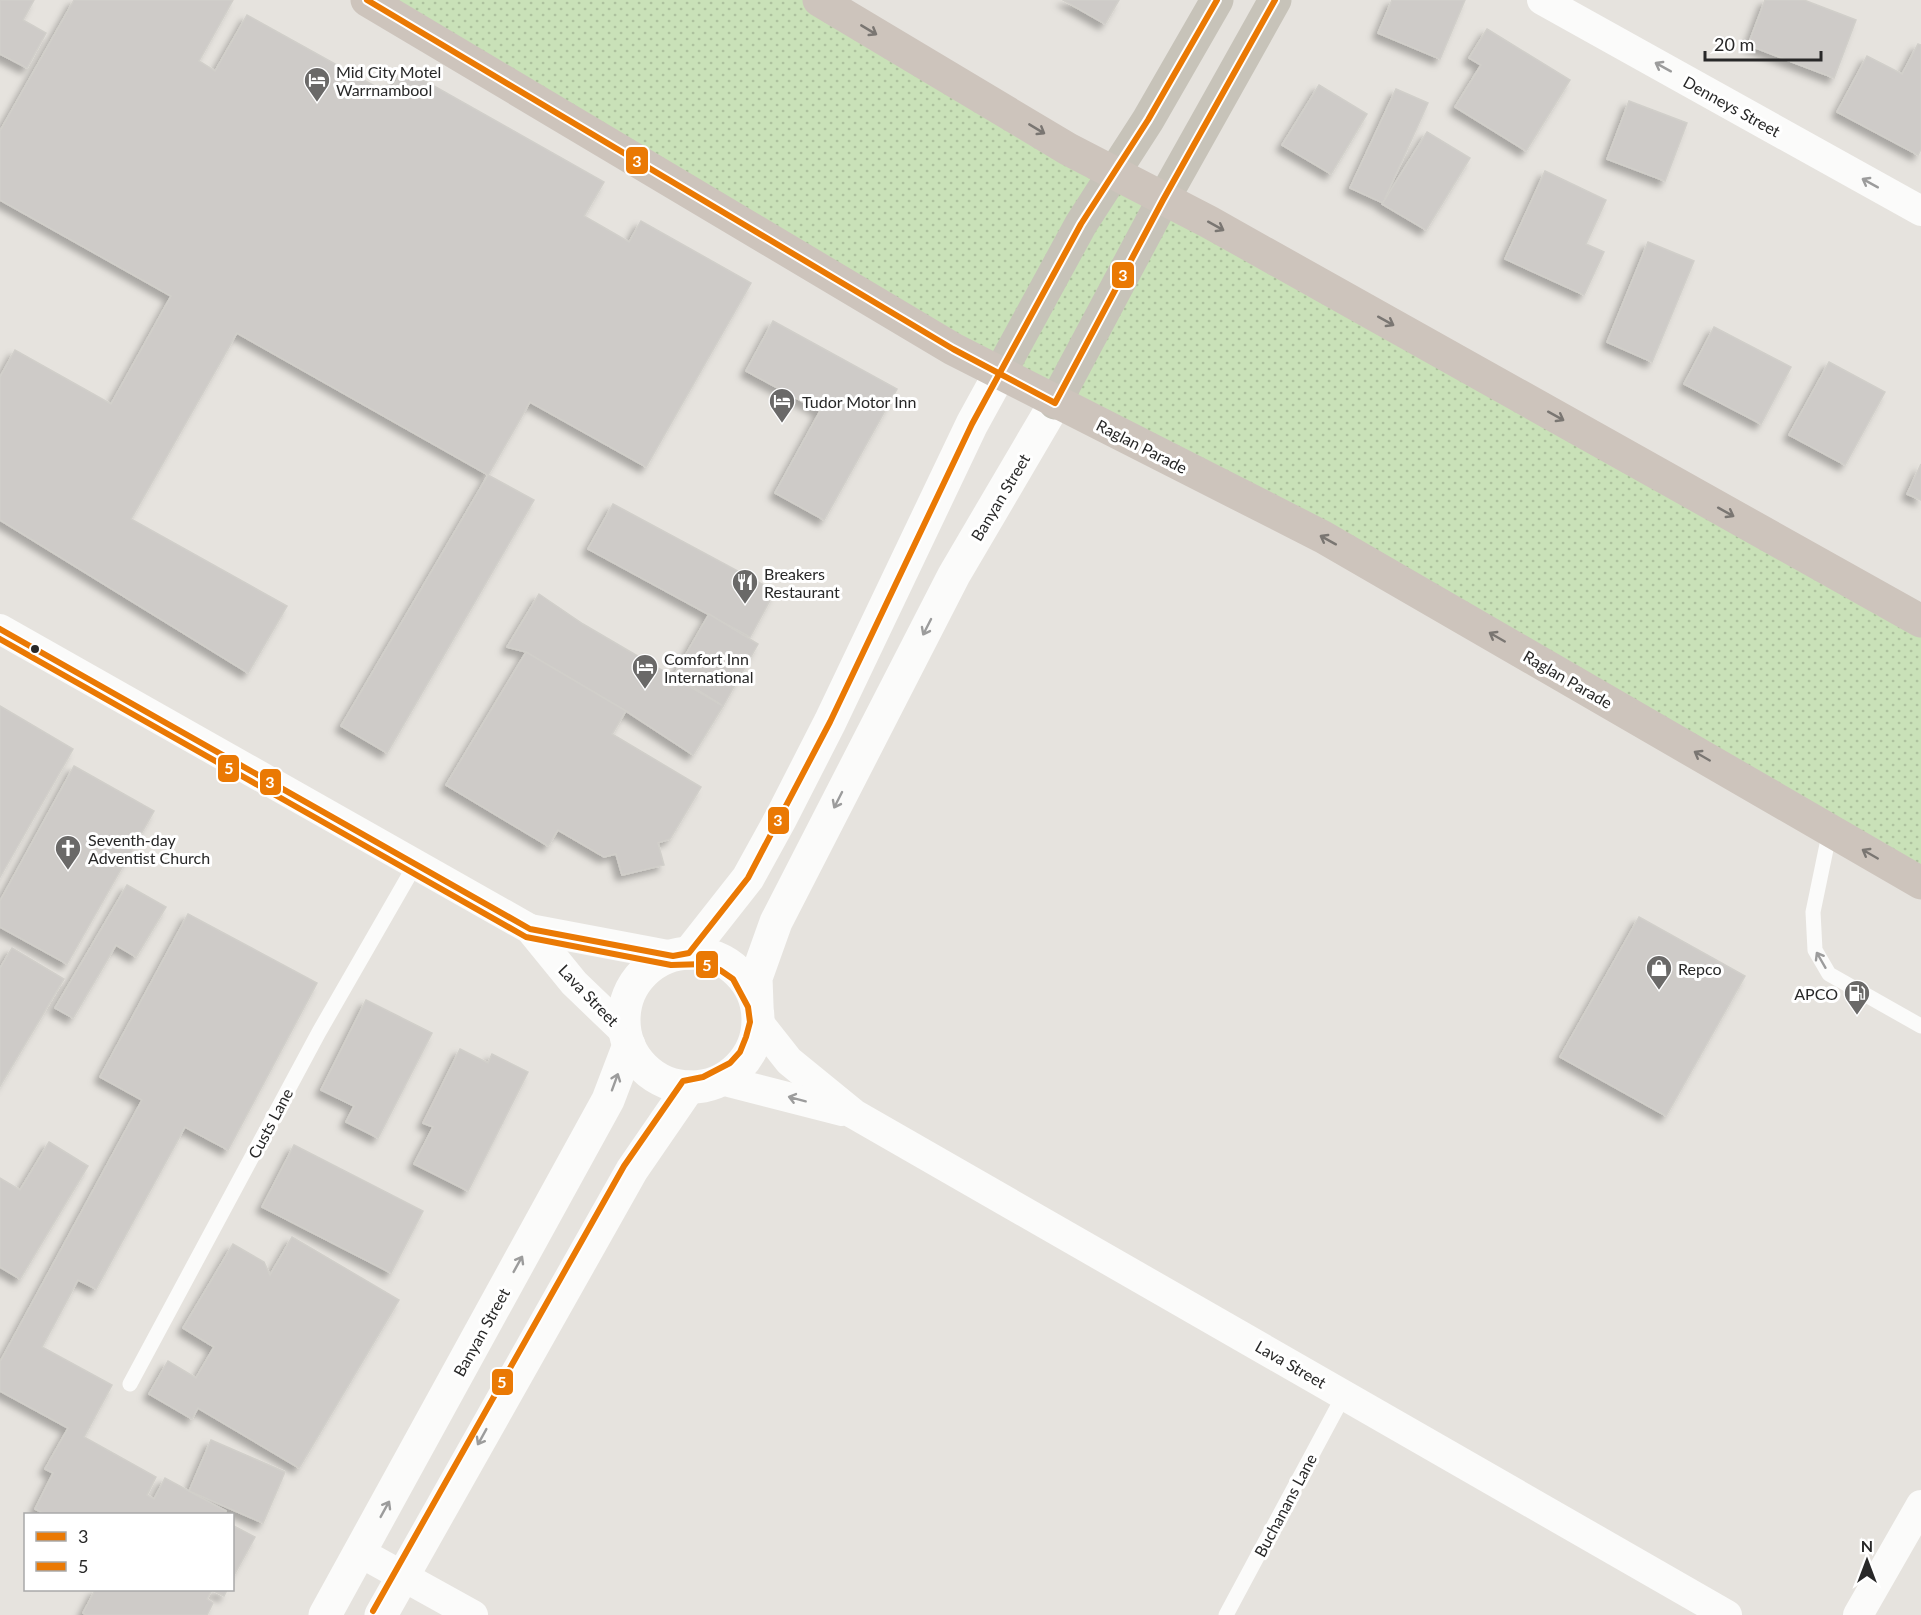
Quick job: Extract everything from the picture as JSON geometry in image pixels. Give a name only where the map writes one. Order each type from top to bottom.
[{"type":"highway","name":"Raglan Parade","points":[[367,0],[953,349],[1055,403],[1323,537],[1921,883]]},
{"type":"highway","points":[[819,0],[1112,173],[1209,222],[1921,621]]},
{"type":"main road","points":[[1000,373],[1081,224],[1148,120],[1217,0]]},
{"type":"main road","name":"Banyan Street","points":[[1055,403],[1163,200],[1275,0]]},
{"type":"street","name":"Denneys Street","points":[[1542,0],[1921,212]]},
{"type":"street","points":[[681,955],[748,878],[759,858],[830,722],[972,424],[1000,373]]},
{"type":"street","name":"Banyan Street","points":[[758,1014],[756,978],[776,922],[954,574],[1055,403]]},
{"type":"street","name":"Lava Street","points":[[0,629],[530,929],[681,955]]},
{"type":"street","name":"Lava Street","points":[[530,929],[574,983],[627,1038]]},
{"type":"street","points":[[707,954],[739,972],[750,988],[758,1014],[748,1057],[736,1070],[721,1080],[705,1086],[688,1087],[670,1083],[653,1075],[638,1061],[627,1038],[624,1016],[634,985],[645,972],[681,955],[707,954]]},
{"type":"street","name":"Lava Street","points":[[758,1014],[789,1061],[854,1114],[1728,1615]]},
{"type":"street","name":"Banyan Street","points":[[325,1615],[608,1100],[627,1038]]},
{"type":"street","name":"Lava Street","points":[[721,1080],[854,1114]]},
{"type":"street","points":[[381,1615],[632,1170],[688,1087]]},
{"type":"street","points":[[1858,1615],[1921,1505]]},
{"type":"street","points":[[361,1553],[473,1615]]},
{"type":"lane","points":[[1830,830],[1812,912],[1815,950],[1829,974],[1921,1026]]},
{"type":"lane","name":"Custs Lane","points":[[130,1384],[319,1032],[415,864]]},
{"type":"lane","name":"Buchanans Lane","points":[[1226,1615],[1344,1395]]},
{"type":"green space","points":[[367,0],[818,0],[1921,621],[1921,883]]},
{"type":"building","points":[[0,0],[34,0],[23,20],[46,33],[27,68],[0,54]]},
{"type":"building","points":[[74,0],[233,0],[199,61],[215,71],[247,15],[389,94],[404,69],[604,182],[584,216],[629,242],[641,221],[751,283],[646,467],[530,402],[488,475],[237,333],[131,519],[287,606],[248,673],[0,520],[0,377],[15,350],[111,404],[171,296],[0,200],[0,131]]},
{"type":"building","points":[[1063,0],[1119,0],[1105,24]]},
{"type":"building","points":[[1392,0],[1465,0],[1440,59],[1378,33]]},
{"type":"building","points":[[1765,0],[1804,0],[1856,20],[1834,78],[1748,45]]},
{"type":"building","points":[[1487,29],[1570,80],[1526,151],[1455,107],[1481,65],[1469,58]]},
{"type":"building","points":[[1918,44],[1921,45],[1921,149],[1918,155],[1837,112],[1867,56],[1902,74]]},
{"type":"building","points":[[1319,85],[1367,114],[1331,174],[1282,145]]},
{"type":"building","points":[[1396,89],[1428,103],[1383,203],[1350,188]]},
{"type":"building","points":[[1629,101],[1687,123],[1665,181],[1607,159]]},
{"type":"building","points":[[1427,132],[1470,158],[1426,230],[1382,204]]},
{"type":"building","points":[[1545,171],[1606,200],[1586,244],[1604,252],[1584,295],[1505,259]]},
{"type":"building","points":[[1648,242],[1694,261],[1652,362],[1607,342]]},
{"type":"building","points":[[773,321],[897,389],[824,520],[775,493],[820,411],[746,371]]},
{"type":"building","points":[[1714,327],[1791,367],[1761,424],[1684,384]]},
{"type":"building","points":[[1829,362],[1885,392],[1845,465],[1789,435]]},
{"type":"building","points":[[1921,464],[1921,500],[1907,494]]},
{"type":"building","points":[[488,475],[534,500],[387,753],[341,726]]},
{"type":"building","points":[[613,504],[775,591],[750,637],[588,549]]},
{"type":"building","name":"Comfort Inn International","points":[[539,594],[583,624],[723,706],[693,755],[626,711],[526,652],[507,647]]},
{"type":"building","points":[[709,614],[758,644],[723,706],[674,675]]},
{"type":"building","points":[[526,652],[626,711],[612,734],[701,787],[670,839],[658,843],[664,865],[622,875],[616,854],[604,857],[558,830],[548,846],[446,785]]},
{"type":"building","points":[[0,706],[73,749],[0,877]]},
{"type":"building","name":"Seventh-day Adventist Church","points":[[74,766],[154,811],[67,964],[0,927],[0,901]]},
{"type":"building","points":[[127,885],[166,907],[136,957],[116,945],[73,1018],[55,1008]]},
{"type":"building","points":[[188,914],[317,983],[228,1150],[185,1127],[96,1289],[78,1280],[42,1347],[112,1385],[84,1437],[156,1477],[147,1495],[154,1499],[165,1478],[226,1511],[225,1513],[42,1513],[35,1509],[53,1473],[45,1469],[68,1428],[0,1391],[0,1362],[142,1100],[100,1077]]},
{"type":"building","points":[[1639,917],[1745,976],[1666,1116],[1560,1057]]},
{"type":"building","points":[[12,948],[64,979],[0,1086],[0,968]]},
{"type":"building","points":[[366,1000],[432,1033],[378,1138],[346,1122],[354,1106],[321,1090]]},
{"type":"building","points":[[460,1049],[488,1063],[492,1054],[528,1072],[468,1191],[414,1164],[433,1127],[423,1123]]},
{"type":"building","points":[[49,1142],[88,1166],[20,1279],[0,1267],[0,1178],[20,1190]]},
{"type":"building","points":[[294,1145],[423,1211],[391,1273],[262,1207]]},
{"type":"building","points":[[292,1237],[399,1300],[299,1468],[198,1408],[192,1419],[149,1394],[168,1361],[196,1378],[214,1347],[183,1328],[233,1244],[264,1262],[270,1275]]},
{"type":"building","points":[[211,1440],[285,1472],[263,1523],[189,1491]]},
{"type":"building","points":[[234,1526],[255,1537],[234,1575]]},
{"type":"building","points":[[94,1591],[211,1591],[207,1599],[213,1603],[207,1615],[86,1615],[83,1613]]},
{"type":"building","points":[[214,1591],[226,1591],[224,1596]]},
{"type":"transit line","name":"3","points":[[367,0],[953,349],[1055,403],[1163,200],[1275,0]]},
{"type":"transit line","name":"3","points":[[0,629],[530,929],[673,956],[689,953],[748,878],[830,722],[972,424],[1081,224],[1148,120],[1217,0]]},
{"type":"transit line","name":"5","points":[[0,639],[526,937],[671,965],[705,964],[733,979],[748,1007],[750,1022],[740,1052],[730,1063],[703,1077],[683,1081],[624,1166],[373,1611]]},
{"type":"place","name":"Mid City Motel Warrnambool","points":[[317,103]]},
{"type":"place","name":"Tudor Motor Inn","points":[[782,424]]},
{"type":"place","name":"Breakers Restaurant","points":[[745,605]]},
{"type":"place","name":"Comfort Inn International","points":[[645,690]]},
{"type":"place","name":"Seventh-day Adventist Church","points":[[68,871]]},
{"type":"place","name":"Repco","points":[[1659,991]]},
{"type":"place","name":"APCO","points":[[1857,1016]]}]
